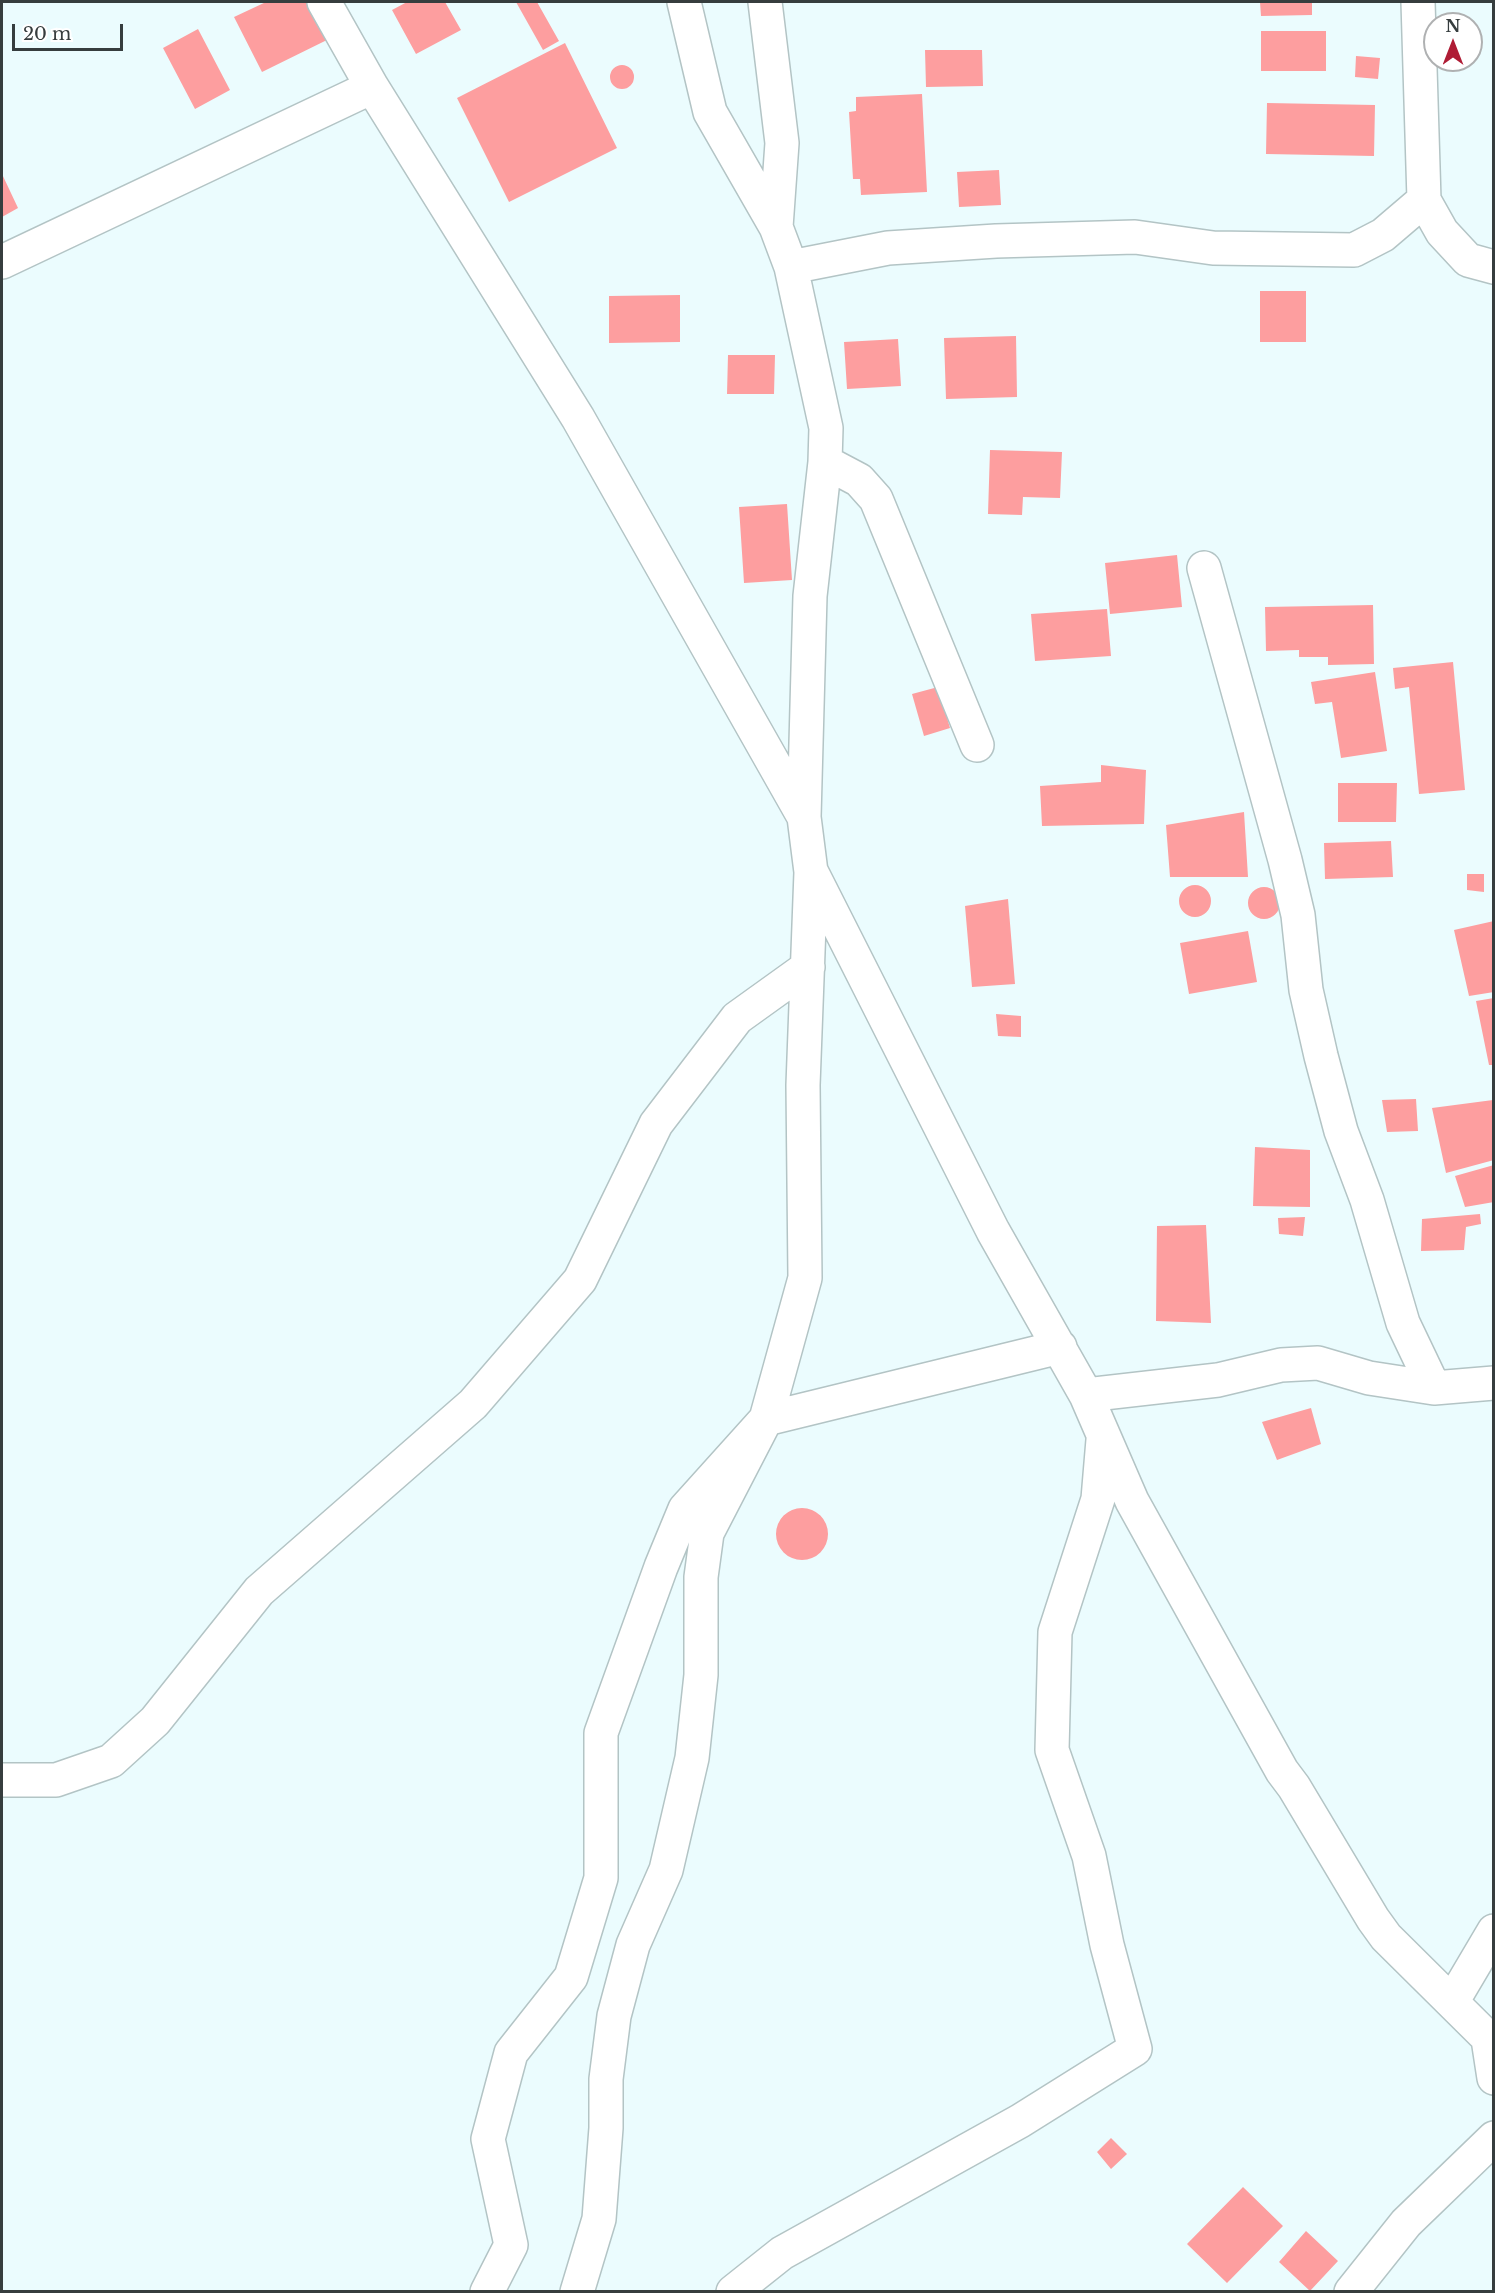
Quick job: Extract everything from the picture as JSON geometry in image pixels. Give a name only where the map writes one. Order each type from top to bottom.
[{"type":"street","points":[[324,2],[372,87],[578,418],[804,817]]},
{"type":"street","points":[[577,2292],[599,2219],[606,2128],[606,2079],[614,2016],[633,1945],[666,1870],[692,1758],[701,1676],[701,1577],[707,1533],[766,1419],[805,1278],[803,1085],[811,872],[804,817],[810,596],[825,462],[826,428],[791,267],[776,227],[710,112],[684,2]]},
{"type":"street","points":[[765,2],[782,143],[776,227]]},
{"type":"street","points":[[1418,2],[1424,200],[1442,232],[1468,260],[1494,267]]},
{"type":"street","points":[[2,262],[372,87]]},
{"type":"street","points":[[791,267],[888,248],[996,241],[1135,237],[1214,248],[1354,250],[1383,235],[1424,200]]},
{"type":"street","points":[[825,462],[859,480],[876,499],[977,744]]},
{"type":"street","points":[[1204,568],[1285,860],[1298,915],[1306,990],[1338,1120],[1367,1200],[1403,1323],[1434,1388]]},
{"type":"street","points":[[811,872],[993,1231],[1086,1395],[1132,1501],[1282,1771],[1300,1796],[1386,1937],[1491,2041],[1494,2078]]},
{"type":"street","points":[[2,1780],[56,1780],[111,1761],[155,1720],[259,1591],[473,1404],[580,1280],[656,1124],[737,1018],[808,967]]},
{"type":"street","points":[[487,2292],[511,2245],[488,2139],[511,2053],[571,1977],[601,1878],[601,1733],[661,1567],[685,1509],[766,1419],[1060,1347]]},
{"type":"street","points":[[1086,1395],[1218,1380],[1281,1365],[1318,1364],[1368,1378],[1434,1388],[1494,1383]]},
{"type":"street","points":[[733,2292],[782,2253],[1020,2121],[1135,2049],[1107,1945],[1089,1856],[1052,1750],[1055,1632],[1098,1499],[1104,1435]]},
{"type":"street","points":[[1452,2002],[1494,1931]]},
{"type":"street","points":[[1351,2292],[1406,2223],[1494,2138]]},
{"type":"building","points":[[266,2],[313,2],[331,38],[262,72],[234,17]]},
{"type":"building","points":[[407,2],[445,2],[461,30],[416,54],[392,10]]},
{"type":"building","points":[[516,2],[537,2],[559,41],[543,50]]},
{"type":"building","points":[[1260,2],[1312,2],[1312,15],[1261,16]]},
{"type":"building","points":[[198,29],[230,90],[195,109],[163,48]]},
{"type":"building","points":[[1261,31],[1326,31],[1326,71],[1261,71]]},
{"type":"building","points":[[565,43],[617,148],[509,202],[457,98]]},
{"type":"building","points":[[925,50],[982,50],[983,86],[926,87]]},
{"type":"building","points":[[1356,56],[1380,58],[1378,79],[1355,77]]},
{"type":"building","points":[[622,65],[627,66],[633,72],[633,82],[627,88],[622,89],[617,88],[611,82],[610,77],[611,72],[617,66]]},
{"type":"building","points":[[922,94],[927,192],[861,195],[860,179],[853,179],[849,112],[856,111],[856,97]]},
{"type":"building","points":[[1267,103],[1375,105],[1374,156],[1266,154]]},
{"type":"building","points":[[999,170],[1001,205],[959,207],[957,172]]},
{"type":"building","points":[[2,174],[18,208],[2,217]]},
{"type":"building","points":[[1260,291],[1306,291],[1306,342],[1260,342]]},
{"type":"building","points":[[680,295],[680,342],[609,343],[609,296]]},
{"type":"building","points":[[1016,336],[1017,397],[946,399],[944,338]]},
{"type":"building","points":[[898,339],[901,386],[847,389],[844,342]]},
{"type":"building","points":[[728,355],[775,355],[774,394],[727,394]]},
{"type":"building","points":[[990,450],[1062,452],[1060,498],[1023,497],[1022,515],[988,514]]},
{"type":"building","points":[[787,504],[792,580],[744,583],[739,507]]},
{"type":"building","points":[[1177,555],[1182,607],[1110,614],[1105,563]]},
{"type":"building","points":[[1373,605],[1374,664],[1328,665],[1328,657],[1299,657],[1299,650],[1266,651],[1265,607]]},
{"type":"building","points":[[1107,609],[1111,656],[1035,661],[1031,614]]},
{"type":"building","points":[[1453,662],[1465,790],[1419,794],[1409,687],[1395,689],[1393,668]]},
{"type":"building","points":[[1375,672],[1387,751],[1341,758],[1332,702],[1315,704],[1311,682]]},
{"type":"building","points":[[938,687],[950,728],[924,736],[912,694]]},
{"type":"building","points":[[1101,765],[1146,770],[1144,824],[1042,826],[1040,786],[1101,782]]},
{"type":"building","points":[[1338,783],[1397,783],[1396,822],[1338,822]]},
{"type":"building","points":[[1244,812],[1248,877],[1170,877],[1166,825]]},
{"type":"building","points":[[1391,841],[1393,877],[1325,879],[1324,843]]},
{"type":"building","points":[[1467,874],[1484,874],[1484,892],[1467,890]]},
{"type":"building","points":[[1195,885],[1206,890],[1211,901],[1206,912],[1195,917],[1184,912],[1179,901],[1184,890]]},
{"type":"building","points":[[1264,887],[1275,892],[1280,903],[1275,914],[1264,919],[1253,914],[1248,903],[1253,892]]},
{"type":"building","points":[[1008,899],[1015,984],[972,987],[965,906]]},
{"type":"building","points":[[1494,921],[1494,992],[1469,996],[1454,930]]},
{"type":"building","points":[[1248,931],[1257,982],[1189,994],[1180,943]]},
{"type":"building","points":[[1494,998],[1494,1065],[1489,1065],[1476,1001]]},
{"type":"building","points":[[996,1014],[1021,1016],[1021,1037],[998,1036]]},
{"type":"building","points":[[1416,1099],[1418,1131],[1387,1132],[1382,1100]]},
{"type":"building","points":[[1493,1100],[1494,1160],[1446,1173],[1432,1108]]},
{"type":"building","points":[[1255,1147],[1310,1150],[1310,1207],[1253,1206]]},
{"type":"building","points":[[1494,1165],[1494,1202],[1465,1207],[1455,1176]]},
{"type":"building","points":[[1480,1214],[1481,1224],[1466,1227],[1464,1250],[1421,1251],[1422,1219]]},
{"type":"building","points":[[1305,1217],[1303,1236],[1279,1234],[1278,1218]]},
{"type":"building","points":[[1206,1225],[1211,1323],[1156,1321],[1157,1226]]},
{"type":"building","points":[[1311,1408],[1321,1444],[1277,1460],[1262,1422]]},
{"type":"building","points":[[797,1508],[807,1508],[821,1515],[828,1534],[821,1553],[807,1560],[797,1560],[787,1556],[780,1549],[776,1539],[776,1529],[780,1519],[787,1512]]},
{"type":"building","points":[[1111,2138],[1127,2154],[1111,2169],[1097,2152]]},
{"type":"building","points":[[1243,2187],[1283,2226],[1227,2283],[1187,2244]]},
{"type":"building","points":[[1306,2231],[1338,2261],[1310,2291],[1279,2262]]}]
